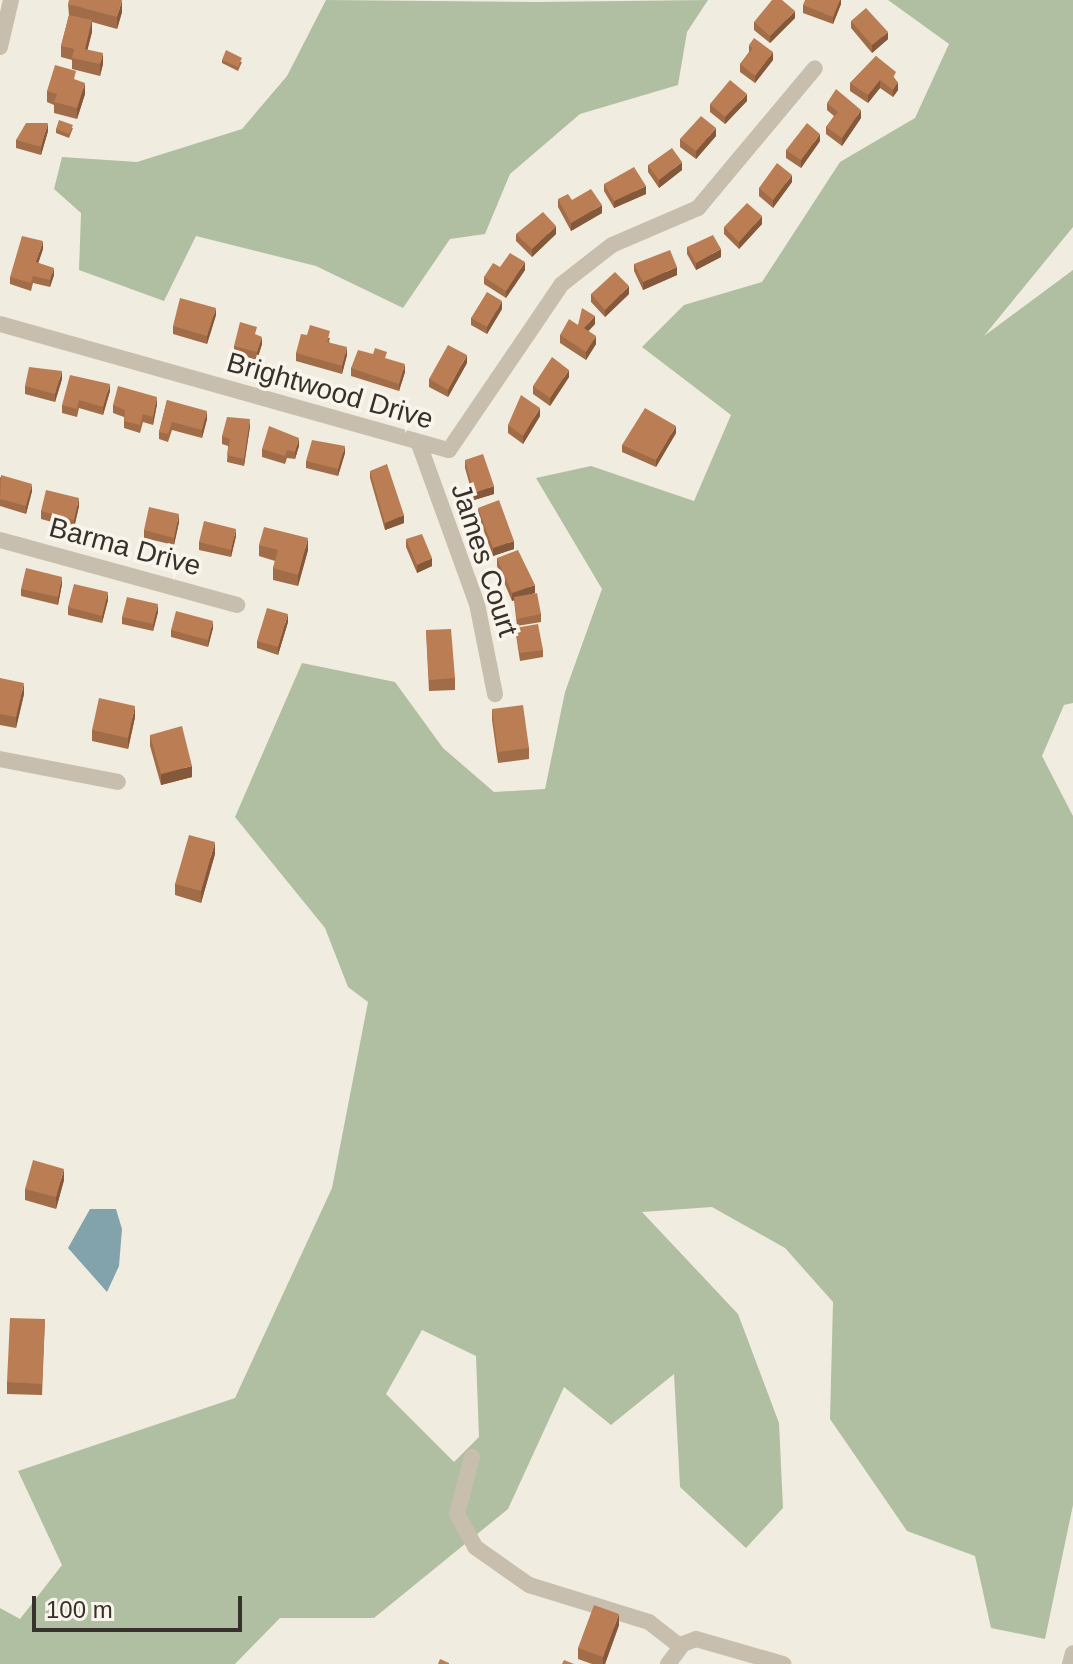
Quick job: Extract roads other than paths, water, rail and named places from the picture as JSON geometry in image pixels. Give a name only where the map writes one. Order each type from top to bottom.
[{"type":"street","points":[[0,47],[11,0]]},
{"type":"street","name":"Brightwood Drive","points":[[0,324],[449,450],[457,444],[568,277],[612,245],[698,208],[815,68]]},
{"type":"street","name":"James Court","points":[[419,444],[477,604],[495,694]]},
{"type":"street","name":"Barma Drive","points":[[0,540],[237,605]]},
{"type":"street","points":[[0,759],[118,782]]},
{"type":"street","points":[[472,1457],[457,1514],[475,1547],[529,1585],[649,1622],[680,1646]]},
{"type":"street","points":[[668,1664],[680,1646],[696,1639],[721,1643],[783,1664]]},
{"type":"street","points":[[1070,1664],[1073,1653]]},
{"type":"water","points":[[90,1209],[116,1209],[122,1229],[119,1266],[107,1292],[68,1248]]}]
